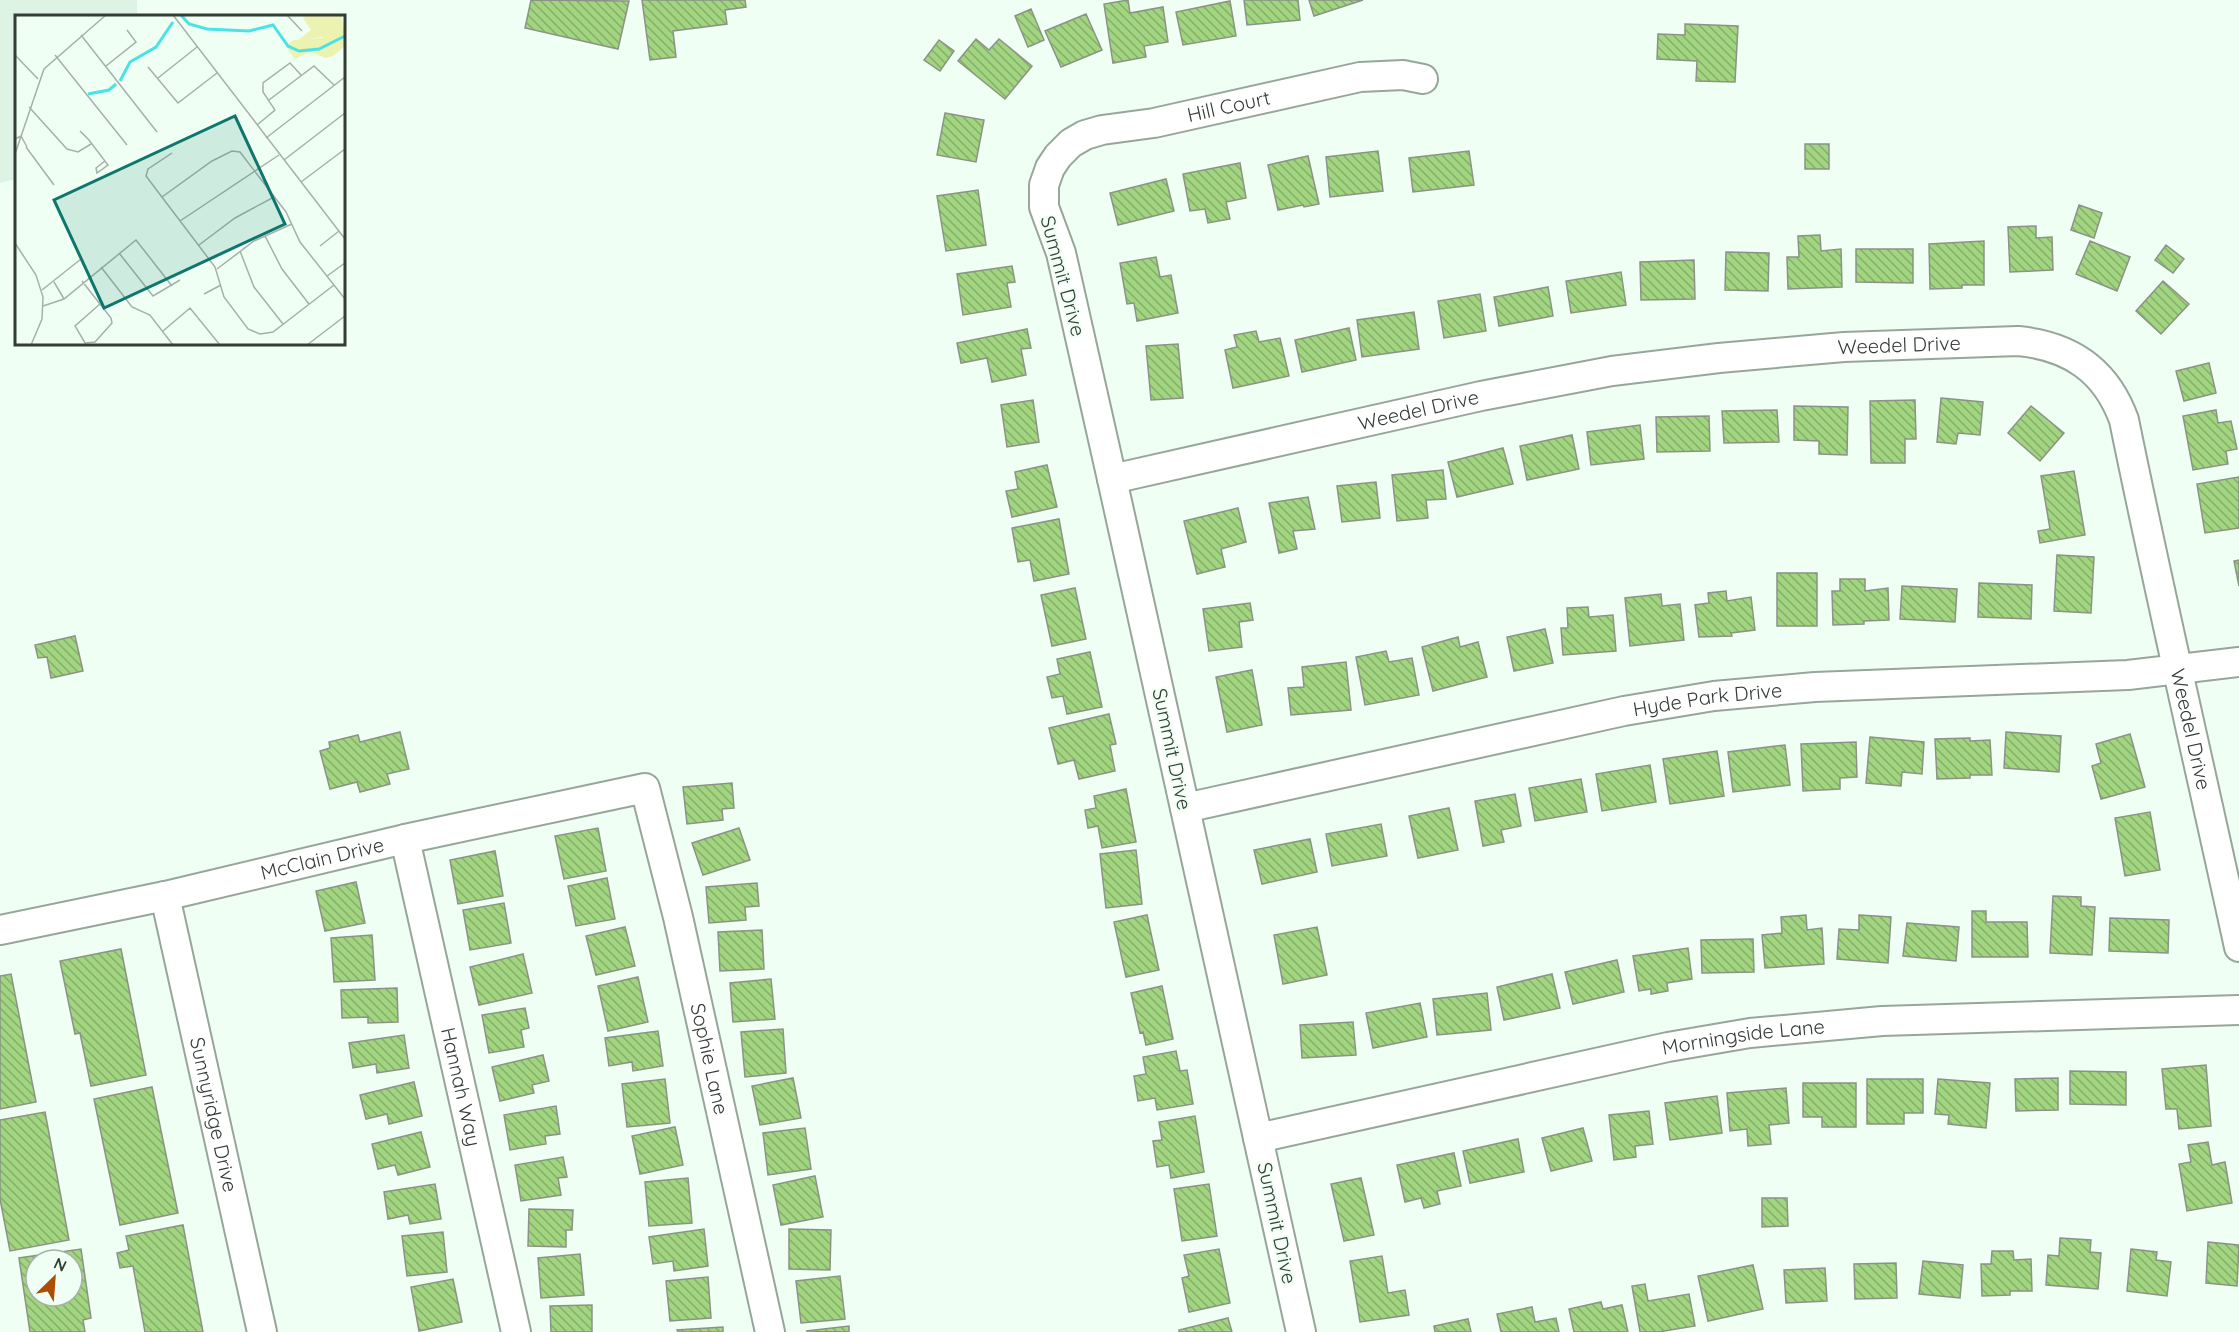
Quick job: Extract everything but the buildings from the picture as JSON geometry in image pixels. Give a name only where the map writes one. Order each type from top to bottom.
[{"type":"street","name":"Hill Court","points":[[1050,168],[1071,143],[1085,135],[1102,130],[1154,123],[1359,77],[1403,75],[1423,79]]},
{"type":"street","name":"Summit Drive","points":[[1050,168],[1044,185],[1044,207],[1061,253],[1301,1332]]},
{"type":"street","name":"Weedel Drive","points":[[1112,479],[1481,396],[1612,371],[1719,358],[1844,347],[1990,342],[2038,343],[2057,349],[2088,366],[2112,393],[2124,420],[2239,947]]},
{"type":"street","name":"Hyde Park Drive","points":[[1185,808],[1624,711],[1714,696],[1782,688],[2128,675],[2239,662]]},
{"type":"street","name":"McClain Drive","points":[[0,930],[165,896],[405,839],[645,788]]},
{"type":"street","name":"Sophie Lane","points":[[645,788],[678,916],[770,1332]]},
{"type":"street","name":"Hannah Way","points":[[405,839],[516,1332]]},
{"type":"street","name":"Sunnyridge Drive","points":[[165,896],[262,1332]]},
{"type":"street","name":"Morningside Lane","points":[[1258,1138],[1668,1047],[1750,1033],[1882,1021],[2239,1010]]},
{"type":"shaded area","points":[[0,0],[137,0],[137,15],[15,15],[15,179],[0,183]]}]
